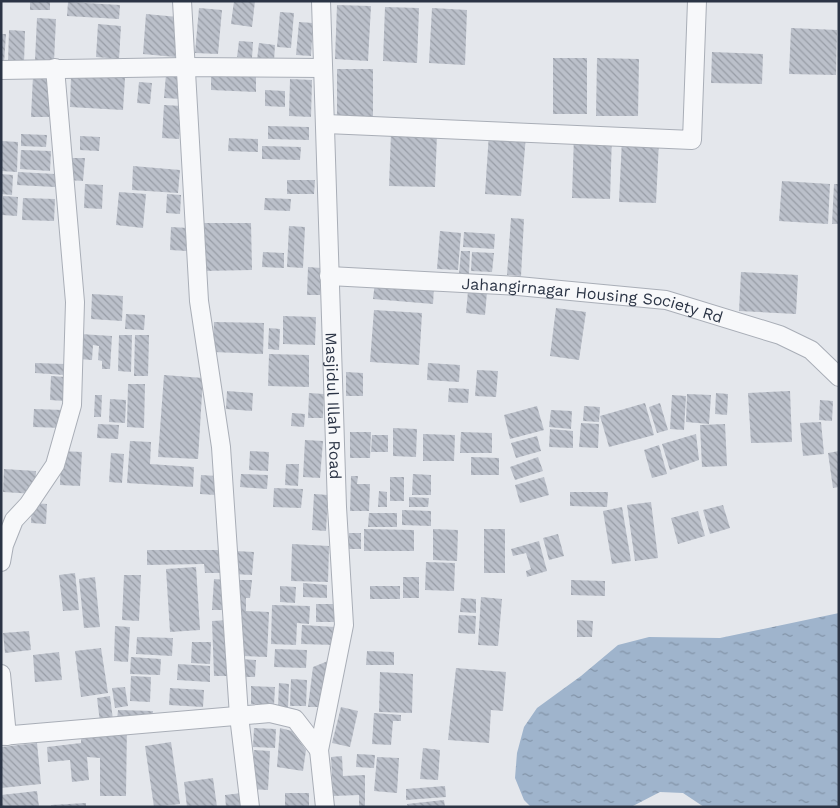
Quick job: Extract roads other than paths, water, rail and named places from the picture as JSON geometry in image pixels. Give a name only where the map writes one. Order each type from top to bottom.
[{"type":"street","points":[[182,1],[199,301],[221,447],[240,716],[250,807]]},
{"type":"street","name":"Masjidul Illah Road","points":[[321,1],[336,507],[344,625],[319,750],[325,807]]},
{"type":"street","points":[[326,124],[692,140],[697,1]]},
{"type":"street","points":[[1,70],[186,66],[323,68]]},
{"type":"street","points":[[1,562],[4,545],[14,520],[28,506],[55,465],[72,405],[75,302],[55,68]]},
{"type":"street","name":"Jahangirnagar Housing Society Rd","points":[[329,276],[518,286],[666,300],[780,335],[811,350],[839,377]]},
{"type":"street","points":[[1,674],[4,736],[270,713],[295,719],[319,750]]},
{"type":"water","points":[[839,613],[839,807],[704,807],[683,793],[660,792],[631,807],[531,807],[524,800],[515,778],[517,753],[524,727],[537,708],[581,676],[618,645],[649,637],[720,638]]}]
